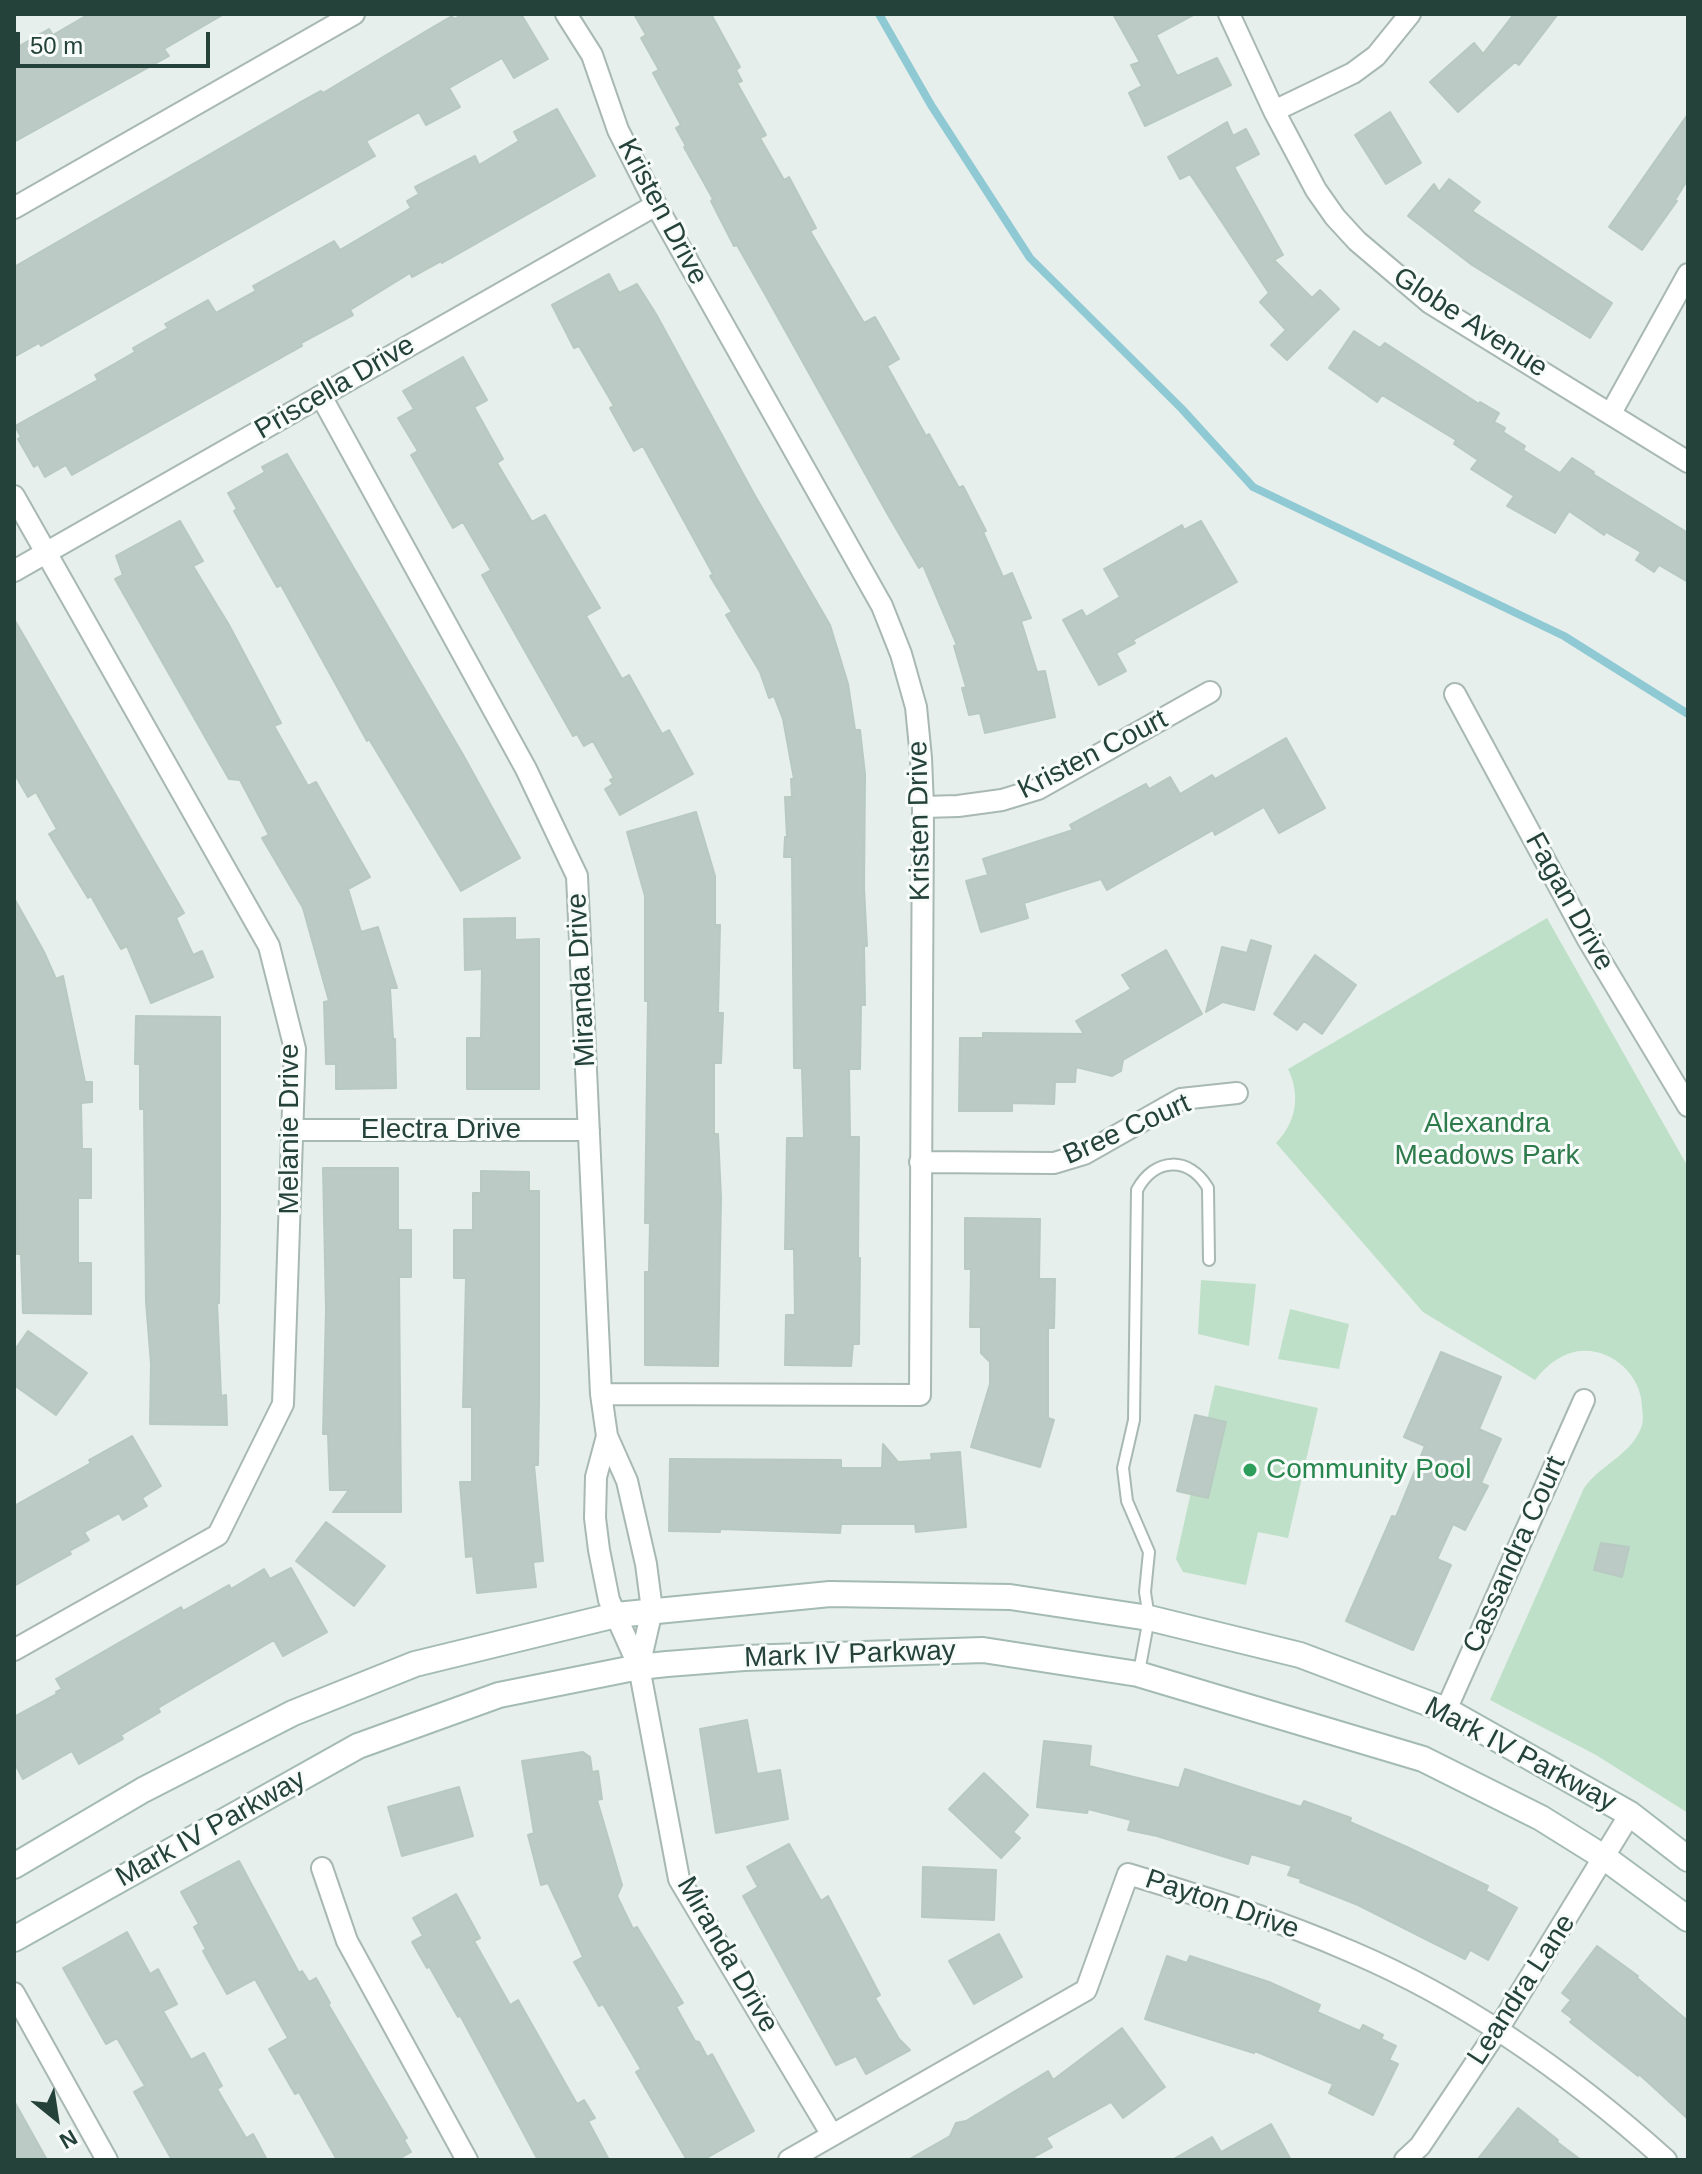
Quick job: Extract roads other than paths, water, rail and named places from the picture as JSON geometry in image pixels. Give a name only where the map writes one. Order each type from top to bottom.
[{"type":"main road","name":"Mark IV Parkway","points":[[14,1866],[143,1790],[293,1713],[415,1664],[616,1615],[830,1594],[1010,1597],[1149,1618],[1300,1655],[1446,1710],[1630,1814],[1688,1859]]},
{"type":"main road","name":"Mark IV Parkway","points":[[14,1939],[358,1746],[499,1695],[639,1667],[744,1658],[983,1650],[1138,1674],[1423,1759],[1541,1818],[1605,1858],[1688,1919]]},
{"type":"street","points":[[14,208],[354,14]]},
{"type":"street","name":"Kristen Drive","points":[[566,14],[592,55],[618,130],[656,205],[882,606],[901,654],[916,707],[923,807],[920,1395],[601,1394]]},
{"type":"street","name":"Globe Avenue","points":[[1229,14],[1274,111],[1316,190],[1335,217],[1380,263],[1430,303],[1688,462]]},
{"type":"street","points":[[1274,111],[1353,73],[1376,56],[1410,14]]},
{"type":"street","name":"Priscella Drive","points":[[14,571],[656,205]]},
{"type":"street","points":[[1611,413],[1688,274]]},
{"type":"street","name":"Miranda Drive","points":[[321,396],[526,769],[577,876],[601,1394],[607,1436],[627,1481],[646,1564],[652,1610],[639,1667]]},
{"type":"street","name":"Melanie Drive","points":[[14,496],[269,946],[295,1049],[283,1404],[218,1535],[14,1650]]},
{"type":"street","name":"Kristen Court","points":[[923,807],[1002,800],[1038,789],[1210,692]]},
{"type":"street","name":"Fagan Drive","points":[[1455,694],[1587,938],[1688,1106]]},
{"type":"street","name":"Bree Court","points":[[920,1162],[1054,1163],[1084,1154],[1181,1099],[1237,1093]]},
{"type":"street","name":"Electra Drive","points":[[292,1130],[589,1130]]},
{"type":"street","name":"Cassandra Court","points":[[1446,1710],[1584,1400]]},
{"type":"street","name":"Miranda Drive","points":[[607,1436],[596,1477],[595,1518],[609,1600],[639,1667],[679,1879],[832,2135]]},
{"type":"street","name":"Leandra Lane","points":[[1405,2160],[1420,2146],[1497,2031],[1630,1814]]},
{"type":"street","points":[[322,1868],[347,1941],[467,2160]]},
{"type":"street","name":"Payton Drive","points":[[789,2160],[1086,1990],[1128,1874],[1245,1909],[1354,1952],[1432,1991],[1497,2031],[1615,2114],[1666,2160]]},
{"type":"street","points":[[14,1993],[107,2160]]},
{"type":"lane","points":[[1138,1674],[1149,1618],[1145,1592],[1149,1552],[1127,1501],[1123,1468],[1134,1420],[1137,1190],[1155,1169],[1185,1166],[1208,1188],[1209,1260]]},
{"type":"waterway","points":[[879,14],[931,105],[1030,258],[1182,409],[1253,487],[1564,636],[1688,714]]},
{"type":"place","name":"Community Pool","points":[[1250,1470]]},
{"type":"park label","name":"Alexandra Meadows Park","points":[[1487,1140]]}]
